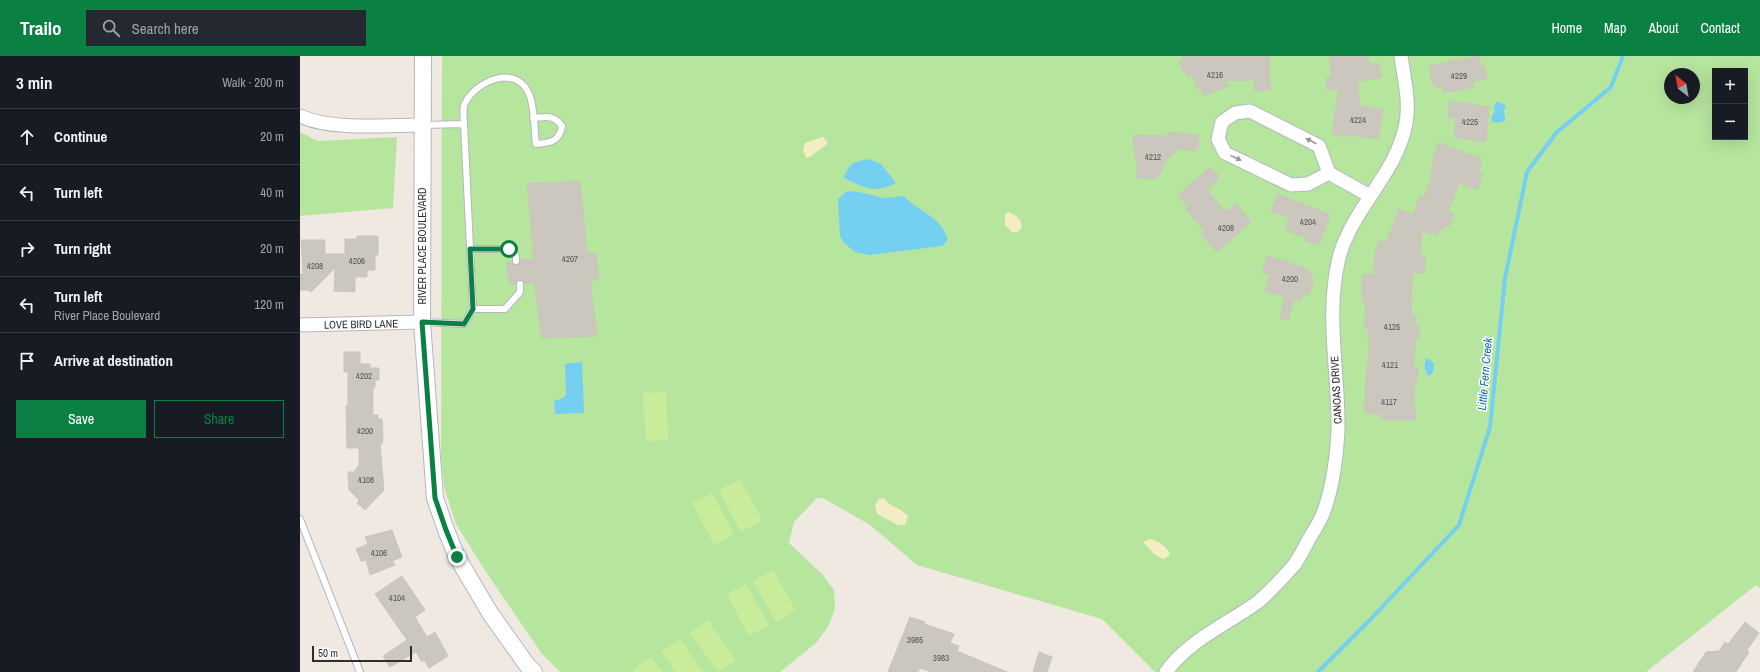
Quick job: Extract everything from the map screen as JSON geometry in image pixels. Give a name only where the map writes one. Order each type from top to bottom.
[{"type":"street","name":"RIVER PLACE BOULEVARD","points":[[422,56],[422,322],[435,498],[457,557],[490,613],[527,665],[534,672]]},
{"type":"street","name":"CANOAS DRIVE","points":[[1166,672],[1175,659],[1214,630],[1257,603],[1295,563],[1322,517],[1333,477],[1337,451],[1338,429],[1332,297],[1336,272],[1346,239],[1370,196],[1394,160],[1401,143],[1406,122],[1407,102],[1401,56]]},
{"type":"street","points":[[1329,174],[1308,184],[1291,185],[1225,153],[1218,139],[1222,122],[1235,113],[1250,111],[1287,129],[1319,146],[1329,174],[1370,196]]},
{"type":"street","points":[[300,116],[325,123],[342,125],[421,125]]},
{"type":"street","name":"LOVE BIRD LANE","points":[[300,325],[422,322]]},
{"type":"lane","points":[[422,322],[464,324],[473,309],[464,108],[470,97],[479,87],[487,82],[505,77],[518,81],[527,90],[531,100],[533,118],[536,144],[552,142],[559,136],[562,126],[554,118],[550,116],[533,118]]},
{"type":"lane","points":[[421,125],[464,124]]},
{"type":"lane","points":[[470,249],[509,249],[516,256],[516,261]]},
{"type":"lane","points":[[473,309],[505,309],[520,292],[520,284]]},
{"type":"lane","points":[[300,519],[360,672]]},
{"type":"green space","points":[[442,56],[1760,56],[1760,588],[1756,585],[1646,672],[1155,672],[1102,619],[917,565],[870,525],[823,498],[817,498],[794,522],[789,543],[823,575],[834,590],[835,608],[829,625],[816,643],[780,672],[560,672],[542,654],[484,569],[456,524],[444,487],[441,457]]},
{"type":"green space","points":[[300,132],[318,141],[397,137],[393,208],[300,216]]},
{"type":"green space","points":[[666,391],[668,440],[646,441],[643,393]]},
{"type":"green space","points":[[740,479],[762,520],[741,532],[719,490]]},
{"type":"green space","points":[[712,493],[734,534],[714,545],[692,503]]},
{"type":"green space","points":[[773,570],[796,611],[776,622],[753,581]]},
{"type":"green space","points":[[746,584],[769,625],[749,636],[727,594]]},
{"type":"green space","points":[[708,620],[736,660],[718,672],[690,633]]},
{"type":"green space","points":[[680,639],[704,672],[676,672],[661,652]]},
{"type":"green space","points":[[651,657],[662,672],[634,672],[633,670]]},
{"type":"sand","points":[[823,137],[827,141],[827,144],[810,157],[806,158],[803,150],[805,143]]},
{"type":"sand","points":[[1008,212],[1016,216],[1021,222],[1022,227],[1018,232],[1012,232],[1005,225],[1005,215]]},
{"type":"sand","points":[[883,498],[908,516],[905,525],[898,525],[877,514],[875,505],[878,500]]},
{"type":"sand","points":[[1149,539],[1162,544],[1170,555],[1163,559],[1154,554],[1143,542]]},
{"type":"water","points":[[1497,102],[1504,104],[1506,107],[1503,111],[1505,121],[1496,123],[1492,121],[1491,117],[1495,112],[1494,106]]},
{"type":"water","points":[[869,159],[881,164],[896,183],[875,189],[858,185],[844,178],[852,164]]},
{"type":"water","points":[[847,191],[859,192],[884,198],[904,196],[940,225],[948,240],[942,246],[870,255],[855,252],[844,243],[840,236],[838,199]]},
{"type":"water","points":[[1426,358],[1434,363],[1433,372],[1431,375],[1428,375],[1426,371]]},
{"type":"water","points":[[582,362],[584,413],[555,414],[554,401],[563,398],[566,395],[565,364]]},
{"type":"building","points":[[1182,56],[1269,56],[1270,90],[1255,91],[1254,80],[1225,81],[1228,86],[1204,96],[1200,88],[1198,89],[1192,76],[1188,77],[1186,71],[1184,72],[1179,62],[1184,60]]},
{"type":"building","points":[[1329,56],[1368,56],[1369,64],[1379,63],[1381,77],[1357,82],[1360,106],[1383,110],[1378,139],[1348,135],[1348,137],[1332,134],[1339,88],[1327,90],[1326,78],[1332,77]]},
{"type":"building","points":[[1479,56],[1481,67],[1485,66],[1487,78],[1472,82],[1474,87],[1444,93],[1443,87],[1437,88],[1436,84],[1433,85],[1429,66]]},
{"type":"building","points":[[1450,101],[1489,107],[1486,142],[1454,137],[1456,118],[1448,117]]},
{"type":"building","points":[[1168,132],[1198,135],[1199,146],[1196,147],[1196,151],[1178,149],[1169,158],[1167,157],[1166,164],[1163,164],[1162,171],[1156,176],[1156,179],[1137,178],[1137,160],[1135,159],[1136,148],[1133,148],[1134,135],[1167,136]]},
{"type":"building","points":[[1439,143],[1481,159],[1480,161],[1482,162],[1478,173],[1483,175],[1477,190],[1459,183],[1448,212],[1454,214],[1449,227],[1445,225],[1442,231],[1439,229],[1437,235],[1422,231],[1420,257],[1426,257],[1424,273],[1413,272],[1411,295],[1411,315],[1416,315],[1415,326],[1420,326],[1418,339],[1416,339],[1413,367],[1418,368],[1413,406],[1416,407],[1415,420],[1381,420],[1382,414],[1365,413],[1370,340],[1368,339],[1368,327],[1364,327],[1366,304],[1364,304],[1364,297],[1362,297],[1362,274],[1373,275],[1376,246],[1378,246],[1379,241],[1387,242],[1399,209],[1413,215],[1420,196],[1424,198],[1433,173],[1430,172],[1435,160],[1433,160]]},
{"type":"building","points":[[1209,168],[1211,168],[1219,176],[1217,177],[1218,180],[1207,190],[1210,192],[1209,193],[1226,212],[1236,204],[1251,222],[1217,252],[1201,234],[1205,231],[1185,209],[1188,207],[1178,195]]},
{"type":"building","points":[[580,181],[587,253],[596,254],[599,279],[590,281],[597,336],[542,338],[534,282],[524,283],[520,280],[516,284],[510,285],[506,262],[512,262],[513,265],[516,265],[520,264],[520,260],[534,259],[527,184]]},
{"type":"building","points":[[1278,194],[1330,215],[1319,245],[1306,241],[1307,238],[1285,230],[1290,218],[1271,211]]},
{"type":"building","points":[[357,236],[378,236],[378,255],[375,255],[375,270],[367,270],[367,277],[355,277],[355,292],[334,291],[335,268],[311,292],[308,290],[300,290],[300,274],[303,274],[301,240],[325,240],[325,254],[345,254],[345,239],[357,239]]},
{"type":"building","points":[[1267,256],[1306,268],[1314,280],[1309,295],[1303,294],[1301,301],[1294,299],[1288,320],[1280,317],[1285,297],[1265,291],[1270,275],[1262,272]]},
{"type":"building","points":[[344,352],[360,352],[360,364],[370,364],[370,368],[379,368],[379,380],[375,380],[375,387],[373,387],[373,415],[378,415],[378,419],[382,419],[383,435],[382,444],[380,444],[384,490],[365,510],[357,503],[359,500],[349,490],[348,472],[354,472],[359,465],[359,448],[347,448],[346,406],[348,406],[348,372],[344,372]]},
{"type":"building","points":[[392,530],[402,557],[392,561],[395,565],[370,575],[366,560],[361,561],[356,549],[368,544],[365,537]]},
{"type":"building","points":[[402,576],[425,610],[415,617],[427,637],[435,632],[448,656],[429,668],[424,660],[422,662],[416,652],[390,667],[383,656],[407,640],[375,594]]},
{"type":"building","points":[[910,617],[925,622],[924,624],[954,634],[950,643],[959,646],[957,651],[1007,672],[932,672],[920,668],[918,672],[888,672]]},
{"type":"building","points":[[1745,622],[1759,633],[1747,650],[1749,652],[1736,672],[1693,672],[1706,652],[1719,651],[1725,642],[1728,644]]},
{"type":"building","points":[[1039,652],[1052,657],[1047,672],[1033,672]]},
{"type":"waterway","name":"Little Fern Creek","points":[[1318,672],[1368,622],[1459,525],[1490,427],[1505,278],[1527,172],[1556,133],[1611,87],[1623,56]]},
{"type":"route","points":[[457,557],[435,498],[422,322],[464,324],[473,309],[470,249],[509,249]]}]
